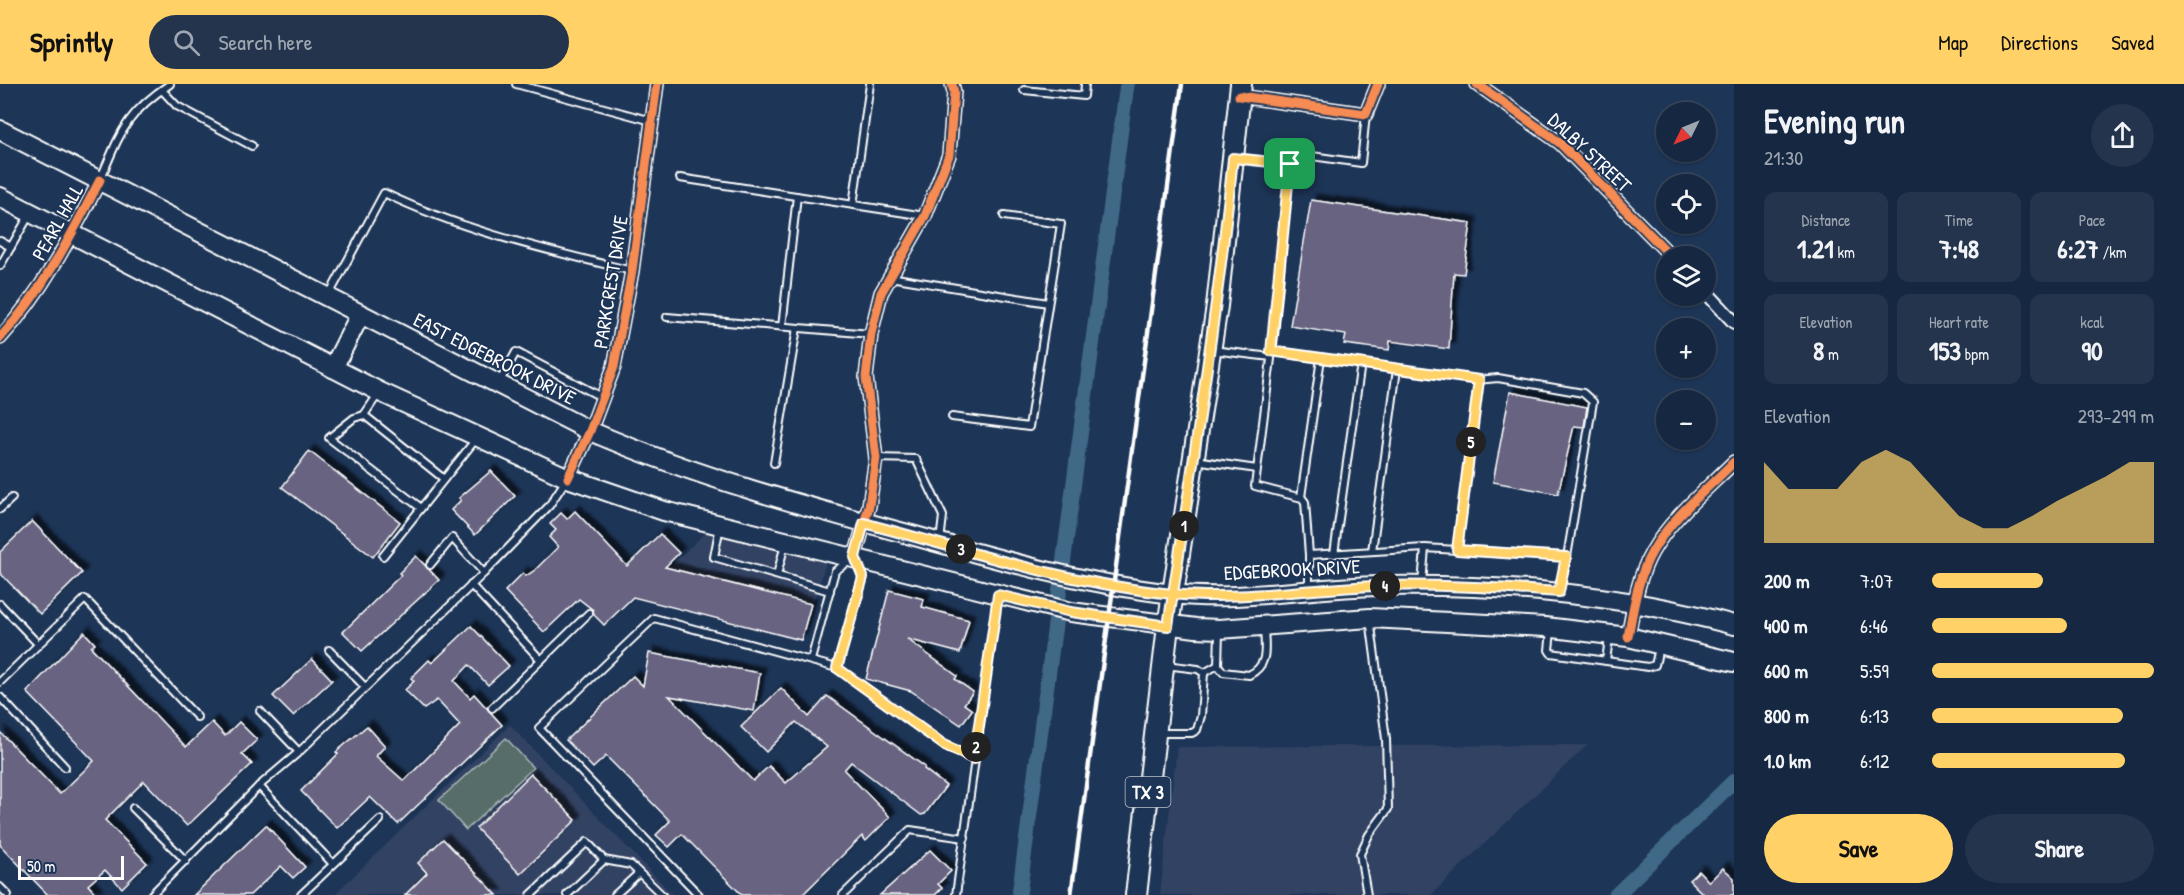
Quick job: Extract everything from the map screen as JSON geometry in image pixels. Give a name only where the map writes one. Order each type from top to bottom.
[{"type":"main road","name":"TX 3","points":[[1136,895],[1168,626],[1211,350],[1240,90]]},
{"type":"main road","name":"EAST EDGEBROOK DRIVE","points":[[0,130],[327,299],[590,431],[638,452],[741,489],[1048,573],[1173,594]]},
{"type":"main road","points":[[0,197],[380,392],[568,478],[664,511],[1071,612],[1168,626],[1219,629],[1370,618],[1551,628],[1628,637],[1734,662]]},
{"type":"main road","points":[[333,368],[360,315]]},
{"type":"main road","name":"EDGEBROOK DRIVE","points":[[1173,594],[1221,596],[1378,586],[1497,587],[1635,601],[1734,625]]},
{"type":"main road","points":[[1419,621],[1422,588]]},
{"type":"street","name":"PARKCREST DRIVE","points":[[568,478],[590,431],[614,367],[632,271],[657,84]]},
{"type":"street","points":[[855,557],[876,458],[866,377],[871,334],[882,293],[925,216],[949,155],[954,92],[952,84]]},
{"type":"street","points":[[1240,90],[1366,114],[1378,84]]},
{"type":"street","name":"DALBY STREET","points":[[1477,84],[1560,143],[1661,246]]},
{"type":"street","name":"PEARL HALL","points":[[1,334],[42,285],[100,180]]},
{"type":"street","points":[[1716,303],[1734,322]]},
{"type":"street","points":[[1628,637],[1635,601],[1652,552],[1682,514],[1734,462]]},
{"type":"lane","points":[[100,180],[125,122],[149,98],[170,84]]},
{"type":"lane","points":[[516,84],[652,121]]},
{"type":"lane","points":[[853,205],[870,84]]},
{"type":"lane","points":[[1024,90],[1084,96],[1085,84]]},
{"type":"lane","points":[[162,90],[177,106],[252,146]]},
{"type":"lane","points":[[1309,591],[1305,502],[1301,497],[1255,486],[1291,153],[1361,163],[1366,114]]},
{"type":"lane","points":[[1233,158],[1290,164]]},
{"type":"lane","points":[[680,178],[925,216]]},
{"type":"lane","points":[[327,299],[384,194],[419,210],[477,231],[632,271]]},
{"type":"lane","points":[[782,327],[797,196]]},
{"type":"lane","points":[[0,266],[31,213]]},
{"type":"lane","points":[[952,417],[1029,428],[1061,224],[1004,216]]},
{"type":"lane","points":[[0,241],[11,247]]},
{"type":"lane","points":[[890,277],[1048,303]]},
{"type":"lane","points":[[667,317],[871,334]]},
{"type":"lane","points":[[774,463],[797,328]]},
{"type":"lane","points":[[1211,350],[1321,358],[1479,380],[1498,378],[1583,393],[1593,402],[1559,592]]},
{"type":"lane","points":[[498,384],[516,352],[603,398]]},
{"type":"lane","points":[[1301,497],[1321,358]]},
{"type":"lane","points":[[1334,554],[1360,363]]},
{"type":"lane","points":[[1372,551],[1397,369]]},
{"type":"lane","points":[[1457,550],[1479,380]]},
{"type":"lane","points":[[380,392],[364,415],[354,418],[329,438],[421,508]]},
{"type":"lane","points":[[364,415],[444,479]]},
{"type":"lane","points":[[383,556],[478,437]]},
{"type":"lane","points":[[876,458],[916,459],[942,516],[940,543]]},
{"type":"lane","points":[[1194,460],[1257,469]]},
{"type":"lane","points":[[151,895],[259,786],[298,752],[484,573],[549,506],[568,478]]},
{"type":"lane","points":[[0,509],[12,498]]},
{"type":"lane","points":[[721,525],[714,557],[830,591]]},
{"type":"lane","points":[[430,565],[452,538],[484,573]]},
{"type":"lane","points":[[777,575],[786,540]]},
{"type":"lane","points":[[1309,555],[1425,548],[1566,557]]},
{"type":"lane","points":[[1422,588],[1425,548]]},
{"type":"lane","points":[[811,660],[836,571],[855,557],[863,577],[837,668]]},
{"type":"lane","points":[[471,585],[541,660]]},
{"type":"lane","points":[[956,895],[998,595]]},
{"type":"lane","points":[[0,682],[86,599],[197,717]]},
{"type":"lane","points":[[0,604],[39,645]]},
{"type":"lane","points":[[492,708],[589,613]]},
{"type":"lane","points":[[699,895],[539,728],[654,618],[837,668],[944,745],[974,759]]},
{"type":"lane","points":[[1367,895],[1360,854],[1369,835],[1388,809],[1386,739],[1370,618]]},
{"type":"lane","points":[[1219,629],[1218,665],[1223,672],[1249,675],[1261,668],[1266,660],[1264,626]]},
{"type":"lane","points":[[1551,628],[1549,650],[1551,653],[1648,667],[1655,665],[1660,644]]},
{"type":"lane","points":[[1606,661],[1609,635]]},
{"type":"lane","points":[[329,650],[365,687]]},
{"type":"lane","points":[[1163,665],[1198,669],[1204,673]]},
{"type":"lane","points":[[1204,673],[1218,665]]},
{"type":"lane","points":[[1155,733],[1192,733],[1197,730],[1201,717],[1204,673]]},
{"type":"lane","points":[[0,697],[65,767]]},
{"type":"lane","points":[[260,711],[298,752]]},
{"type":"lane","points":[[259,786],[333,864]]},
{"type":"lane","points":[[133,808],[186,861]]},
{"type":"lane","points":[[301,895],[380,820]]},
{"type":"lane","points":[[843,895],[910,830],[965,838]]},
{"type":"lane","points":[[531,895],[587,842],[604,860],[631,865],[662,895]]},
{"type":"lane","points":[[567,895],[604,860]]},
{"type":"lane","points":[[615,895],[639,873]]},
{"type":"lane","points":[[0,889],[8,895]]},
{"type":"shaded area","points":[[710,528],[827,559],[801,642],[638,598]]},
{"type":"shaded area","points":[[510,725],[673,895],[334,895]]},
{"type":"shaded area","points":[[1587,745],[1431,895],[1160,895],[1177,747]]},
{"type":"green space","points":[[506,738],[533,768],[466,830],[439,800]]},
{"type":"building","points":[[1311,200],[1471,223],[1464,274],[1454,273],[1449,349],[1390,341],[1389,350],[1344,344],[1346,335],[1290,326]]},
{"type":"building","points":[[1510,392],[1587,407],[1584,427],[1574,426],[1558,494],[1493,482]]},
{"type":"building","points":[[309,451],[400,522],[373,557],[282,487]]},
{"type":"building","points":[[491,471],[515,496],[475,535],[451,510],[461,500],[459,498]]},
{"type":"building","points":[[575,511],[627,566],[660,534],[679,553],[665,567],[811,604],[801,640],[633,597],[604,625],[594,615],[593,610],[579,599],[544,632],[505,591],[523,573],[526,576],[535,570],[558,547],[549,537],[556,530],[550,524],[561,513],[567,519]]},
{"type":"building","points":[[32,521],[82,573],[40,614],[0,573],[0,552]]},
{"type":"building","points":[[416,556],[439,580],[362,651],[343,632],[401,575],[399,573]]},
{"type":"building","points":[[889,590],[924,599],[922,607],[969,620],[960,653],[907,639],[957,676],[955,679],[973,692],[964,704],[972,710],[961,725],[911,691],[866,679]]},
{"type":"building","points":[[471,626],[509,666],[488,685],[469,665],[454,681],[470,698],[474,694],[502,725],[398,824],[370,797],[337,828],[301,791],[338,754],[336,752],[367,726],[385,746],[376,756],[404,781],[460,725],[437,700],[424,709],[405,690],[414,681],[411,678],[429,660],[432,663]]},
{"type":"building","points":[[84,632],[95,644],[91,647],[186,747],[212,722],[225,736],[239,722],[257,740],[242,754],[252,764],[187,826],[144,781],[105,820],[147,863],[122,888],[105,870],[88,885],[97,895],[48,895],[0,845],[0,732],[60,794],[94,761],[27,692]]},
{"type":"building","points":[[649,653],[760,673],[754,711],[669,696],[753,781],[769,766],[786,783],[827,747],[796,722],[766,752],[741,727],[781,688],[809,717],[827,696],[925,767],[924,769],[946,786],[925,814],[921,815],[851,762],[844,770],[890,817],[866,841],[862,836],[802,895],[742,895],[682,834],[669,847],[656,835],[670,821],[606,756],[593,768],[566,740],[633,676],[643,686]]},
{"type":"building","points":[[312,659],[332,680],[293,716],[273,696]]},
{"type":"building","points":[[531,774],[576,820],[520,874],[476,828]]},
{"type":"building","points":[[266,825],[305,867],[293,878],[281,866],[250,895],[194,895]]},
{"type":"building","points":[[443,839],[497,895],[405,895],[427,873],[418,863]]},
{"type":"building","points":[[930,850],[951,871],[938,884],[942,888],[935,895],[880,895]]},
{"type":"building","points":[[1723,868],[1734,878],[1734,895],[1704,895],[1689,880],[1699,871],[1709,882]]},
{"type":"waterway","points":[[1019,895],[1127,84]]},
{"type":"waterway","points":[[1616,895],[1734,781]]},
{"type":"railway","points":[[1071,895],[1182,84]]},
{"type":"cycle path","points":[[568,478],[590,431],[614,367],[632,271],[657,84]]},
{"type":"cycle path","points":[[855,557],[869,506],[876,458],[866,377],[871,334],[881,293],[925,216],[949,155],[954,92],[952,84]]},
{"type":"cycle path","points":[[1239,96],[1366,114],[1378,84]]},
{"type":"cycle path","points":[[1477,84],[1560,143],[1661,246]]},
{"type":"cycle path","points":[[0,338],[43,282],[100,180]]},
{"type":"cycle path","points":[[1628,637],[1640,582],[1652,552],[1679,516],[1734,462]]},
{"type":"route","points":[[1290,164],[1233,158],[1213,339],[1203,405],[1173,594],[1168,626],[1071,612],[998,595],[974,759],[944,745],[837,668],[863,577],[855,557],[864,523],[1048,573],[1173,594],[1221,596],[1378,586],[1497,587],[1559,592],[1566,557],[1457,550],[1479,380],[1271,351],[1290,164]]}]
